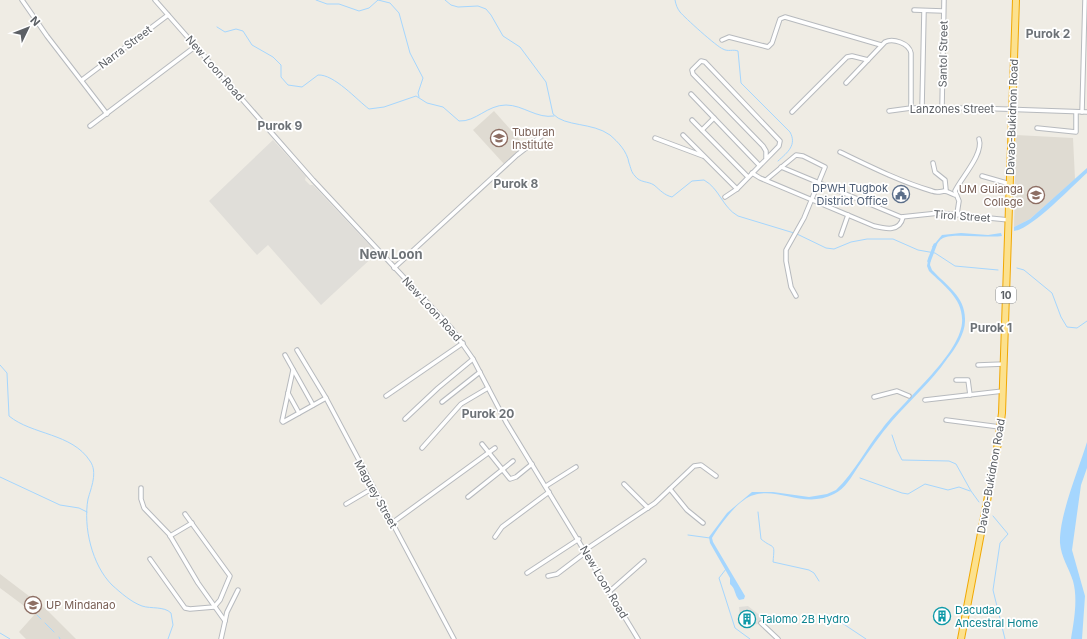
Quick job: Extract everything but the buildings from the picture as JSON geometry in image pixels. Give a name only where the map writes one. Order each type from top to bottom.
[{"type":"highway","name":"Davao-Bukidnon Road","points":[[961,639],[1000,427],[1003,391],[1016,0]]},
{"type":"street","points":[[22,0],[47,36],[108,114]]},
{"type":"street","name":"New Loon Road","points":[[155,0],[313,180],[448,324],[463,343],[506,422],[586,551],[638,639]]},
{"type":"street","name":"Santol Street","points":[[942,108],[944,0]]},
{"type":"street","points":[[1085,112],[1086,0]]},
{"type":"street","points":[[914,10],[943,11]]},
{"type":"street","points":[[922,108],[924,11]]},
{"type":"street","name":"Narra Street","points":[[82,80],[168,15]]},
{"type":"street","points":[[722,40],[729,37],[766,48],[772,42],[780,19],[785,17],[881,45]]},
{"type":"street","points":[[846,83],[881,45],[891,40],[906,45],[910,49],[911,108]]},
{"type":"street","points":[[90,126],[108,114],[196,46]]},
{"type":"street","points":[[792,112],[847,57],[852,56],[868,60]]},
{"type":"street","points":[[725,197],[737,189],[780,144],[779,139],[705,62],[701,61],[692,70],[693,74],[762,146],[766,151],[766,158]]},
{"type":"street","points":[[691,94],[759,165]]},
{"type":"street","name":"Lanzones Street","points":[[889,112],[911,108],[942,108],[1085,112]]},
{"type":"street","points":[[1037,128],[1076,132],[1076,112]]},
{"type":"street","points":[[702,130],[714,118]]},
{"type":"street","points":[[692,120],[748,177]]},
{"type":"street","points":[[394,268],[522,151],[548,130]]},
{"type":"street","points":[[683,135],[737,189]]},
{"type":"street","points":[[655,138],[704,157]]},
{"type":"street","points":[[957,214],[959,201],[956,195],[956,189],[969,170],[980,147],[979,140]]},
{"type":"street","points":[[840,152],[880,172],[892,175],[921,188],[936,193],[946,190],[956,195]]},
{"type":"street","points":[[766,180],[794,156],[798,155],[824,165],[826,168],[785,254],[791,287],[796,296]]},
{"type":"street","points":[[934,163],[935,172],[945,180],[946,190]]},
{"type":"street","name":"Tirol Street","points":[[781,167],[904,217],[940,213],[1009,220]]},
{"type":"street","points":[[752,173],[874,226],[887,229],[899,227],[904,217]]},
{"type":"street","points":[[982,176],[1010,184]]},
{"type":"street","points":[[841,235],[848,215]]},
{"type":"street","points":[[386,396],[463,343]]},
{"type":"street","name":"Maguey Street","points":[[297,350],[326,398],[454,639]]},
{"type":"street","points":[[285,355],[313,405]]},
{"type":"street","points":[[405,419],[434,391],[473,359]]},
{"type":"street","points":[[978,365],[1004,364]]},
{"type":"street","points":[[293,370],[282,421],[284,422],[326,398]]},
{"type":"street","points":[[442,402],[480,372]]},
{"type":"street","points":[[956,380],[968,380],[970,395]]},
{"type":"street","points":[[422,448],[461,404],[488,388]]},
{"type":"street","points":[[874,397],[897,391],[909,396]]},
{"type":"street","points":[[925,400],[1003,391]]},
{"type":"street","points":[[287,393],[299,413]]},
{"type":"street","points":[[946,420],[1000,427]]},
{"type":"street","points":[[482,444],[512,479],[532,464]]},
{"type":"street","points":[[392,523],[495,448]]},
{"type":"street","points":[[468,497],[512,461]]},
{"type":"street","points":[[548,576],[557,574],[586,551],[648,508],[691,468],[701,465],[716,476]]},
{"type":"street","points":[[546,486],[576,467]]},
{"type":"street","points":[[624,484],[648,508]]},
{"type":"street","points":[[141,488],[141,499],[144,508],[170,536],[224,622]]},
{"type":"street","points":[[346,504],[373,488]]},
{"type":"street","points":[[670,489],[687,510],[703,523]]},
{"type":"street","points":[[495,537],[502,527],[549,492]]},
{"type":"street","points":[[150,559],[185,608],[214,607],[220,600],[230,576],[185,514]]},
{"type":"street","points":[[170,536],[192,522]]},
{"type":"street","points":[[527,574],[578,539]]},
{"type":"street","points":[[610,591],[644,561]]},
{"type":"street","points":[[221,639],[229,606],[238,590]]},
{"type":"street","points":[[761,623],[778,639]]},
{"type":"shaded area","name":"Tuburan Institute","points":[[494,111],[525,146],[504,164],[473,130]]},
{"type":"shaded area","name":"UM Guianga College","points":[[1016,135],[1073,138],[1075,179],[1030,219],[1014,227]]},
{"type":"shaded area","points":[[273,140],[306,176],[305,180],[310,185],[313,185],[377,253],[321,305],[268,245],[257,255],[209,201]]},
{"type":"shaded area","name":"UP Mindanao","points":[[0,574],[46,609],[76,639],[26,639],[19,632],[35,614],[0,588]]},
{"type":"shaded area","points":[[748,606],[762,617],[758,624],[741,627],[739,607]]},
{"type":"water","points":[[1087,168],[1087,173],[1041,215],[1022,229],[1014,231],[1014,227],[1030,219]]},
{"type":"water","points":[[961,233],[988,235],[1001,233],[1002,236],[954,236],[943,238],[935,248],[932,247],[942,235]]},
{"type":"water","points":[[929,256],[931,257],[930,265],[932,270],[954,292],[962,305],[965,326],[959,341],[934,375],[888,426],[842,489],[823,498],[813,499],[802,499],[763,493],[748,497],[730,513],[712,538],[745,596],[744,599],[739,600],[730,584],[730,578],[710,543],[709,537],[727,513],[752,492],[773,492],[809,497],[827,494],[836,490],[849,476],[891,418],[941,364],[959,336],[962,323],[960,307],[947,288],[929,271],[927,266]]},
{"type":"water","points":[[1087,442],[1087,468],[1081,485],[1072,550],[1085,596],[1082,639],[1071,639],[1075,610],[1075,595],[1073,581],[1063,558],[1060,543],[1066,506]]},
{"type":"waterway","points":[[316,0],[327,4],[339,4],[359,11],[369,8],[378,0],[390,3],[399,13],[410,53],[423,78],[418,93],[419,97]]},
{"type":"waterway","points":[[445,0],[451,5],[458,7],[478,6],[486,9],[503,36],[520,47],[546,82],[553,114],[564,121],[595,128],[610,135],[624,151],[631,170],[639,180],[654,185],[664,194],[672,197],[692,181],[704,180],[714,188],[728,208],[738,216],[794,233]]},
{"type":"waterway","points":[[675,0],[680,12],[714,43],[725,50],[738,51],[741,83],[790,132],[792,137],[792,145],[778,161]]},
{"type":"waterway","points":[[217,27],[225,32],[236,29],[243,31],[252,45],[273,57],[281,65],[281,77],[288,85],[302,87],[318,75],[324,76],[345,88],[369,109],[384,107],[416,96],[427,103],[443,107],[459,121],[471,119],[493,108],[506,105],[518,107],[542,116],[554,116]]},
{"type":"waterway","points":[[797,234],[826,248],[834,249],[851,242],[867,239],[893,239],[918,250],[935,253],[955,266],[998,270]]},
{"type":"waterway","points":[[929,261],[935,245]]},
{"type":"waterway","points":[[1017,268],[1024,270],[1052,293],[1061,317],[1067,327],[1077,328],[1087,321]]},
{"type":"waterway","points":[[0,365],[7,373],[9,416],[29,427],[63,439],[82,452],[90,461],[94,475],[88,499],[87,521],[88,533],[94,556],[105,577],[126,597],[142,606],[161,608],[171,613],[173,625],[168,639]]},
{"type":"waterway","points":[[892,435],[902,460],[949,461],[956,464],[979,502]]},
{"type":"waterway","points":[[0,477],[60,505],[79,508],[87,512]]},
{"type":"waterway","points":[[860,478],[908,494],[925,484],[948,490],[959,487],[970,491]]},
{"type":"waterway","points":[[758,512],[761,539],[774,548],[773,562],[809,570],[814,573],[819,581]]},
{"type":"waterway","points":[[993,516],[1008,534],[1000,543],[993,590],[1005,639]]},
{"type":"waterway","points":[[688,535],[710,538]]},
{"type":"waterway","points":[[726,569],[719,578],[735,628],[750,639]]},
{"type":"waterway","points":[[37,615],[41,619]]},
{"type":"waterway","points":[[836,616],[842,623],[866,639]]},
{"type":"waterway","points":[[45,623],[54,632]]},
{"type":"waterway","points":[[0,633],[10,639]]},
{"type":"place","name":"Tuburan Institute","points":[[499,138]]},
{"type":"place","name":"DPWH Tugbok District Office","points":[[901,194]]},
{"type":"place","name":"UM Guianga College","points":[[1036,195]]},
{"type":"place","name":"UP Mindanao","points":[[33,605]]},
{"type":"place","name":"Dacudao Ancestral Home","points":[[942,616]]},
{"type":"place","name":"Talomo 2B Hydro","points":[[747,619]]},
{"type":"district","name":"Purok 2","points":[[1048,33]]},
{"type":"district","name":"Purok 9","points":[[280,125]]},
{"type":"district","name":"Purok 8","points":[[516,183]]},
{"type":"district","name":"New Loon","points":[[391,254]]},
{"type":"district","name":"Purok 1","points":[[991,327]]},
{"type":"district","name":"Purok 20","points":[[488,413]]}]
